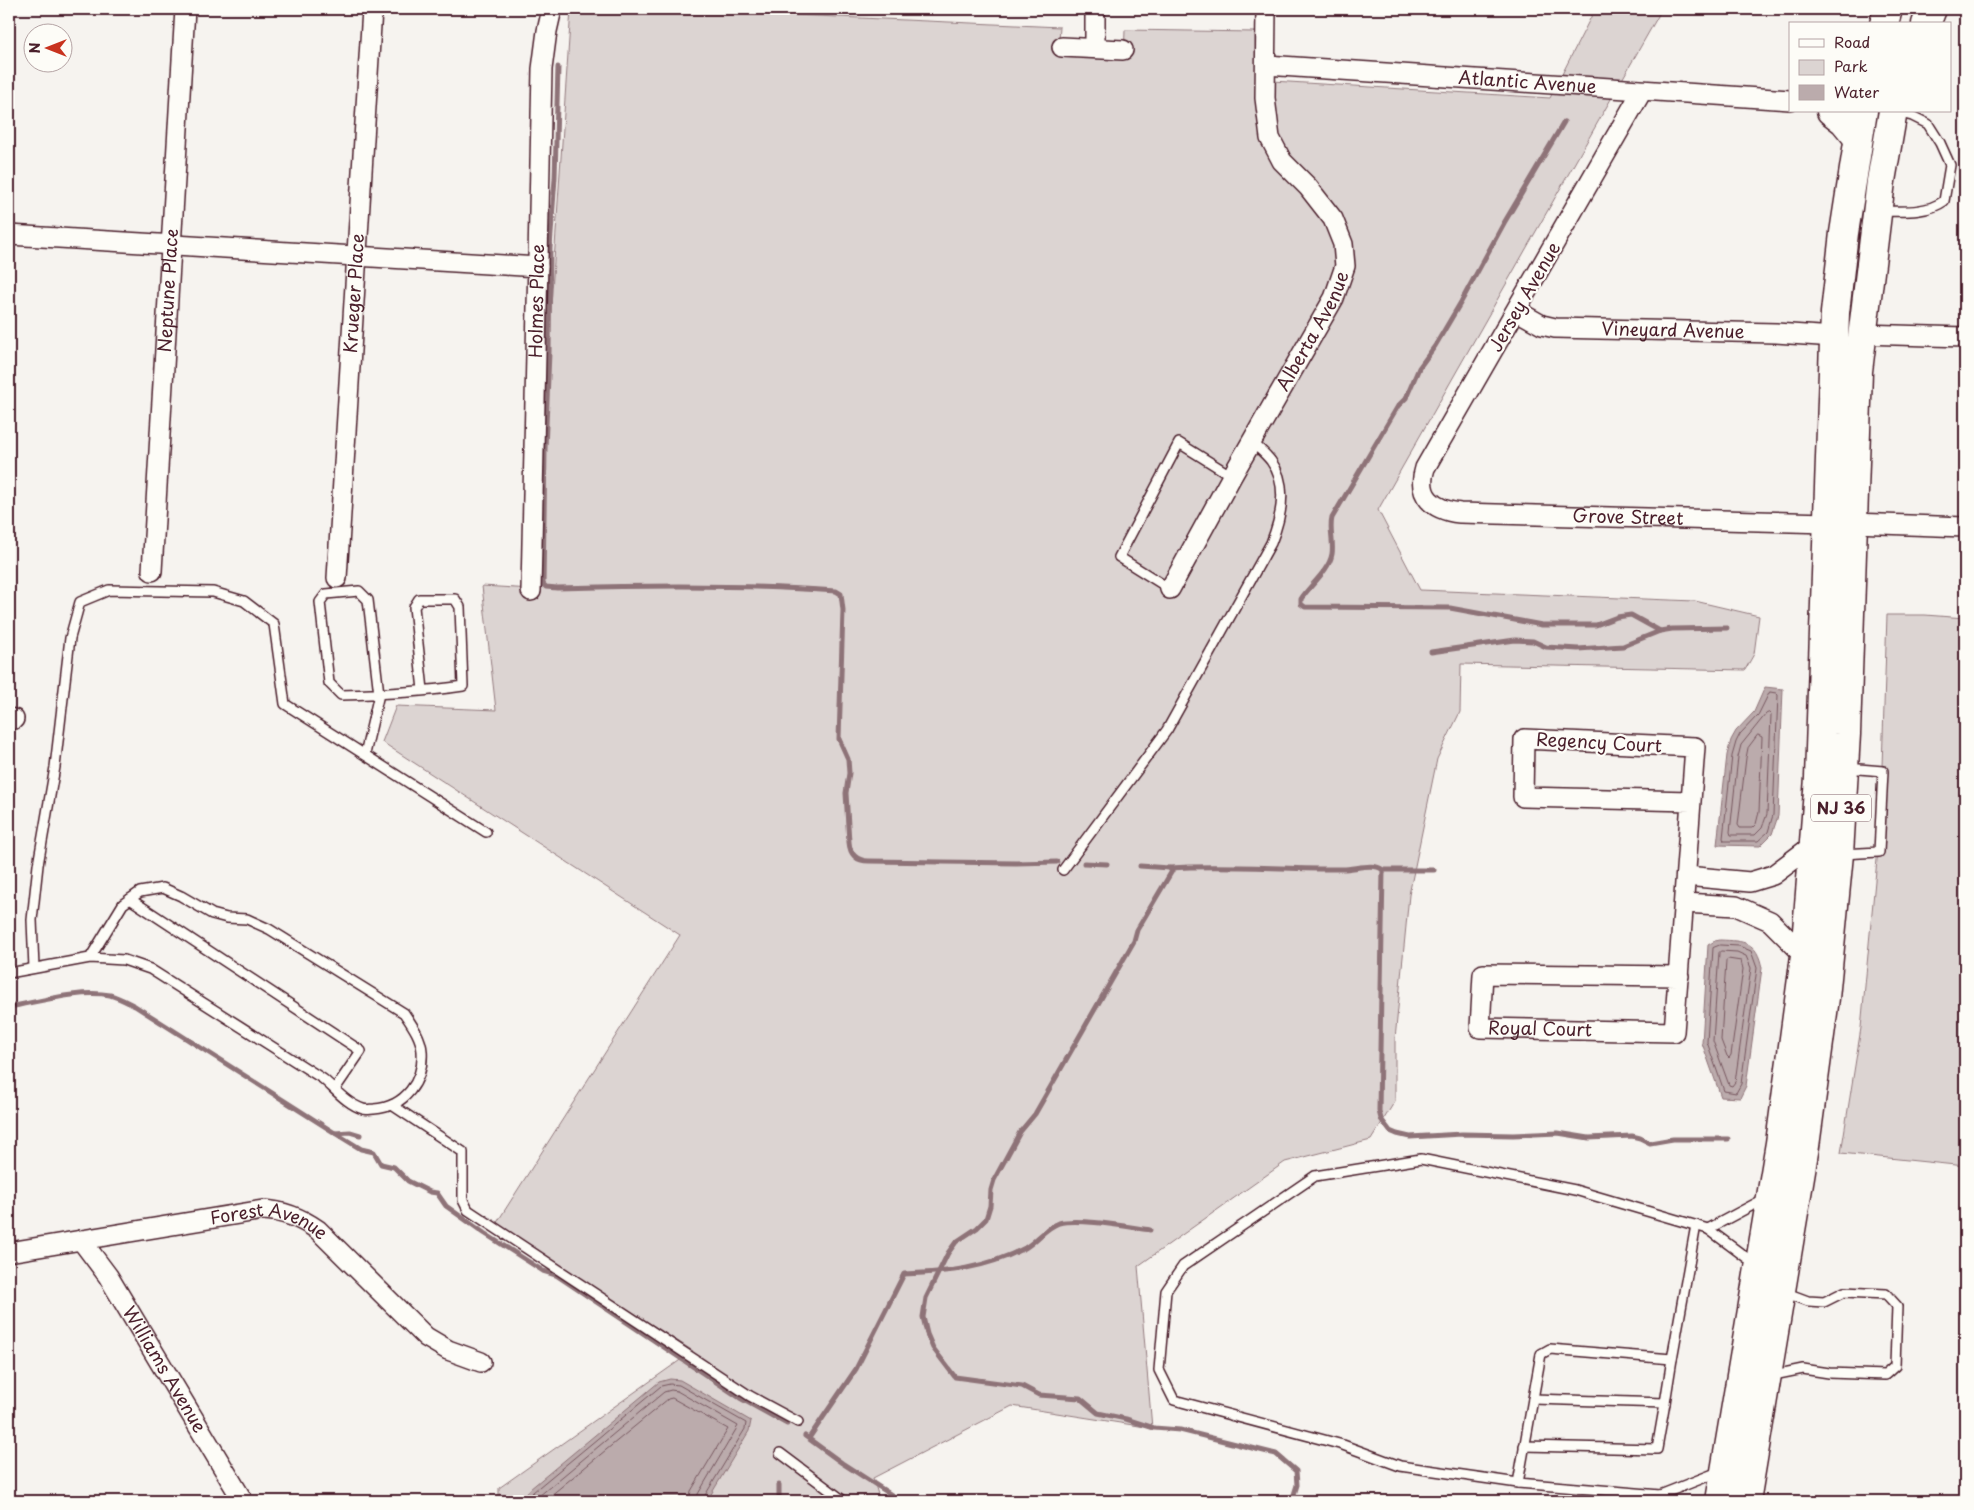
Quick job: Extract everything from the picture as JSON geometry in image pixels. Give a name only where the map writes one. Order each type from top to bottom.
[{"type":"highway","points":[[1885,22],[1888,9]]},
{"type":"highway","points":[[1911,22],[1914,9]]},
{"type":"highway","points":[[1927,22],[1932,9]]},
{"type":"highway","points":[[1832,112],[1844,121],[1858,138]]},
{"type":"highway","name":"NJ 36","points":[[1746,1501],[1814,1088],[1839,854],[1844,768],[1840,523],[1834,337],[1844,233],[1863,112]]},
{"type":"highway","name":"NJ 36","points":[[1720,1501],[1771,1196],[1805,956],[1840,523],[1876,211],[1893,112]]},
{"type":"street","name":"Neptune Place","points":[[152,571],[185,9]]},
{"type":"street","name":"Krueger Place","points":[[337,578],[372,9]]},
{"type":"street","name":"Holmes Place","points":[[531,591],[542,69],[545,9]]},
{"type":"street","points":[[1095,9],[1095,48]]},
{"type":"street","name":"Alberta Avenue","points":[[1170,589],[1334,298],[1345,266],[1343,244],[1333,219],[1308,187],[1282,161],[1270,138],[1265,98],[1266,9]]},
{"type":"street","points":[[1062,46],[1123,50]]},
{"type":"street","name":"Atlantic Avenue","points":[[1266,65],[1789,100]]},
{"type":"street","name":"Jersey Avenue","points":[[1432,503],[1426,497],[1423,490],[1422,479],[1425,468],[1642,91]]},
{"type":"street","points":[[9,235],[538,267]]},
{"type":"street","name":"Vineyard Avenue","points":[[1517,311],[1542,325],[1555,328],[1776,333],[1834,337]]},
{"type":"street","points":[[1861,334],[1965,337]]},
{"type":"street","name":"Grove Street","points":[[1432,503],[1448,512],[1460,513],[1965,527]]},
{"type":"street","name":"Regency Court","points":[[1684,903],[1695,747],[1524,739],[1523,797],[1691,801]]},
{"type":"street","points":[[1686,876],[1750,882],[1773,875],[1813,845]]},
{"type":"street","points":[[1684,903],[1736,906],[1770,921],[1805,956]]},
{"type":"street","name":"Royal Court","points":[[1679,976],[1482,974],[1480,1028],[1674,1032],[1679,976],[1684,903]]},
{"type":"street","name":"Forest Avenue","points":[[9,1252],[263,1210],[290,1214],[318,1230],[426,1336],[448,1350],[481,1362]]},
{"type":"street","name":"Williams Avenue","points":[[81,1240],[108,1276],[243,1501]]},
{"type":"lane","points":[[1876,211],[1918,210],[1935,207],[1944,201],[1950,165],[1940,143],[1928,124],[1912,116],[1897,112]]},
{"type":"lane","points":[[1063,870],[1167,730],[1271,543],[1281,510],[1281,486],[1271,461],[1252,442]]},
{"type":"lane","points":[[1170,589],[1119,557],[1179,444],[1232,476]]},
{"type":"lane","points":[[34,968],[32,920],[38,865],[55,767],[70,638],[80,602],[109,590],[213,592],[244,601],[274,624],[284,704],[486,832]]},
{"type":"lane","points":[[365,754],[379,694],[368,600],[359,591],[326,594],[320,602],[328,683],[341,694],[379,694],[423,690],[463,686],[460,607],[455,599],[419,599],[414,607],[423,690]]},
{"type":"lane","points":[[1839,854],[1878,852],[1881,816],[1883,771],[1844,768]]},
{"type":"lane","points":[[9,973],[90,958],[124,960],[150,970],[323,1079],[349,1102],[364,1109],[386,1108],[402,1099],[414,1087],[421,1067],[422,1050],[416,1031],[404,1013],[269,929],[247,919],[227,918],[212,914],[163,888],[140,892],[118,911],[90,958]]},
{"type":"lane","points":[[130,899],[362,1051],[335,1090]]},
{"type":"lane","points":[[392,1105],[463,1152],[463,1200],[468,1210],[750,1396],[798,1422]]},
{"type":"lane","points":[[1725,1469],[1660,1495],[1518,1483],[1400,1466],[1343,1445],[1174,1400],[1159,1370],[1166,1292],[1184,1266],[1315,1176],[1421,1159],[1575,1190],[1696,1225],[1708,1229],[1759,1266]]},
{"type":"lane","points":[[1708,1229],[1771,1196]]},
{"type":"lane","points":[[1524,1446],[1657,1450],[1696,1225]]},
{"type":"lane","points":[[1767,1377],[1803,1370],[1885,1374],[1895,1366],[1897,1306],[1886,1294],[1844,1292],[1824,1302],[1808,1301],[1781,1291]]},
{"type":"lane","points":[[1518,1483],[1541,1354],[1550,1349],[1672,1359]]},
{"type":"lane","points":[[1533,1399],[1665,1403]]},
{"type":"lane","points":[[780,1453],[844,1501]]},
{"type":"lane","points":[[1660,1495],[1668,1501]]},
{"type":"green space","points":[[571,9],[660,9],[1060,27],[1058,55],[1124,59],[1125,30],[1255,32],[1256,80],[1550,98],[1595,9],[1662,9],[1378,510],[1420,590],[1695,601],[1759,616],[1754,654],[1745,670],[1461,664],[1460,712],[1437,759],[1409,895],[1395,1039],[1395,1101],[1371,1140],[1285,1162],[1138,1266],[1152,1428],[1012,1406],[873,1478],[880,1501],[499,1501],[499,1488],[693,1351],[496,1224],[680,935],[382,742],[396,706],[496,710],[482,586],[532,589]]},
{"type":"green space","points":[[1887,615],[1965,618],[1965,1166],[1841,1153],[1861,1028],[1880,828]]},
{"type":"water","points":[[1765,687],[1783,689],[1778,816],[1772,834],[1760,846],[1717,845],[1727,755],[1731,740],[1736,731],[1754,712]]},
{"type":"water","points":[[1720,940],[1748,944],[1757,952],[1762,968],[1746,1086],[1740,1098],[1721,1097],[1702,1043],[1708,945]]},
{"type":"water","points":[[670,1379],[680,1380],[751,1421],[749,1431],[707,1501],[520,1501],[530,1489],[659,1382]]},
{"type":"waterway","points":[[558,67],[555,178],[550,248],[543,584],[546,587],[557,588],[696,586],[836,591],[841,594],[843,610],[839,739],[848,759],[849,773],[846,793],[849,842],[853,854],[861,860],[869,861],[1057,862]]},
{"type":"waterway","points":[[1564,122],[1504,223],[1461,302],[1435,346],[1419,368],[1406,398],[1398,406],[1332,518],[1332,554],[1330,560],[1323,572],[1301,599],[1301,604],[1305,607],[1450,608],[1542,625],[1596,625],[1617,617],[1631,615],[1660,631],[1727,628]]},
{"type":"waterway","points":[[1431,652],[1515,640],[1533,641],[1546,647],[1578,649],[1623,646],[1660,631]]},
{"type":"waterway","points":[[1084,863],[1107,864]]},
{"type":"waterway","points":[[1140,866],[1169,868],[1172,871],[1137,930],[1134,941],[1035,1114],[1020,1132],[994,1180],[986,1219],[977,1228],[956,1242],[948,1253],[926,1298],[923,1317],[927,1334],[933,1348],[955,1377],[1022,1386],[1039,1395],[1080,1398],[1098,1413],[1154,1428],[1180,1430],[1276,1454],[1296,1471],[1297,1485],[1292,1501]]},
{"type":"waterway","points":[[1170,868],[1343,869],[1375,866],[1383,870],[1379,1111],[1381,1119],[1390,1131],[1410,1137],[1462,1134],[1513,1135],[1558,1133],[1589,1138],[1632,1136],[1650,1143],[1673,1139],[1728,1139]]},
{"type":"waterway","points":[[1383,870],[1434,870]]},
{"type":"waterway","points":[[9,1007],[73,995],[98,994],[116,997],[135,1006],[335,1133],[350,1132],[360,1135]]},
{"type":"waterway","points":[[335,1133],[361,1149],[374,1152],[381,1164],[394,1167],[408,1181],[430,1192],[437,1193],[446,1206],[484,1233],[543,1271],[556,1275],[740,1398],[787,1424]]},
{"type":"waterway","points":[[809,1438],[856,1369],[904,1274],[966,1268],[995,1261],[1025,1248],[1049,1228],[1059,1223],[1091,1222],[1150,1230]]},
{"type":"waterway","points":[[805,1436],[842,1463],[901,1501]]},
{"type":"waterway","points":[[779,1485],[779,1501]]}]
